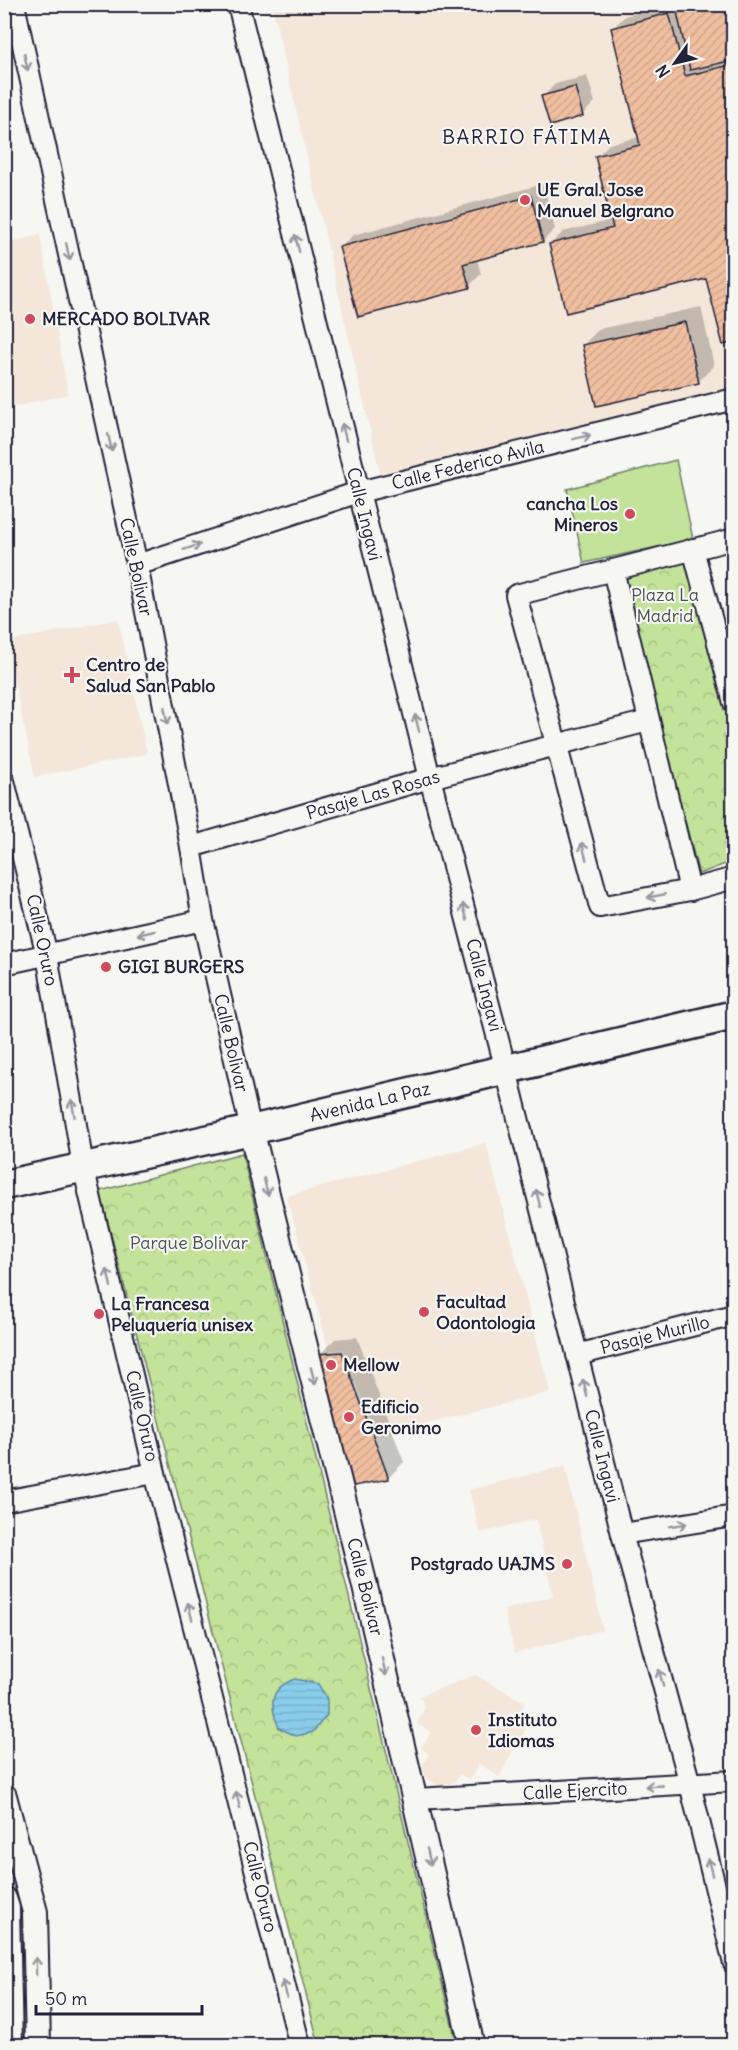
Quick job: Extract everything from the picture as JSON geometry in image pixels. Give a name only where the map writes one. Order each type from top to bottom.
[{"type":"main road","name":"Avenida La Paz","points":[[4,1185],[251,1130],[734,1015]]},
{"type":"street","name":"Calle Ingavi","points":[[238,4],[621,1534],[690,1784],[734,1964]]},
{"type":"street","name":"Calle Bolivar","points":[[11,9],[137,565],[203,920],[251,1130]]},
{"type":"street","name":"Calle Federico Avila","points":[[137,565],[359,492],[734,399]]},
{"type":"street","points":[[734,539],[516,595],[600,907],[690,890],[734,878]]},
{"type":"street","points":[[693,549],[734,703]]},
{"type":"street","points":[[614,570],[648,721],[690,890]]},
{"type":"street","name":"Pasaje Las Rosas","points":[[191,847],[430,778],[648,721]]},
{"type":"street","name":"Calle Oruro","points":[[4,781],[47,955],[83,1166],[155,1473],[300,2046]]},
{"type":"street","points":[[4,964],[203,920]]},
{"type":"street","name":"Calle Bolívar","points":[[251,1130],[366,1590],[472,2046]]},
{"type":"street","name":"Pasaje Murillo","points":[[577,1355],[734,1315]]},
{"type":"street","points":[[4,1501],[155,1473]]},
{"type":"street","points":[[621,1534],[734,1516]]},
{"type":"street","name":"Calle Ejercito","points":[[416,1799],[734,1780]]},
{"type":"street","points":[[4,1796],[10,1838],[35,1912],[38,2046]]},
{"type":"street","points":[[4,1899],[7,1908],[10,2046]]},
{"type":"shaded area","name":"UE Gral. Jose Manuel Belgrano","points":[[272,5],[733,5],[733,395],[432,467],[380,473]]},
{"type":"shaded area","name":"MERCADO BOLIVAR","points":[[40,235],[68,394],[5,409],[5,243]]},
{"type":"shaded area","name":"Centro de Salud San Pablo","points":[[118,619],[147,754],[35,777],[6,642]]},
{"type":"shaded area","name":"Facultad Odontologia","points":[[486,1143],[550,1392],[376,1436],[344,1349],[329,1351],[287,1196]]},
{"type":"shaded area","name":"Postgrado UAJMS","points":[[565,1466],[603,1630],[515,1653],[504,1610],[553,1596],[536,1519],[480,1533],[469,1490]]},
{"type":"shaded area","name":"Instituto Idiomas","points":[[475,1675],[525,1702],[516,1720],[527,1727],[499,1777],[479,1763],[470,1780],[460,1774],[455,1782],[446,1786],[437,1785],[427,1779],[422,1766],[429,1754],[421,1748],[431,1732],[417,1724],[425,1708],[420,1696]]},
{"type":"green space","name":"cancha Los Mineros","points":[[676,460],[693,539],[584,563],[567,489]]},
{"type":"green space","name":"Plaza La Madrid","points":[[690,554],[734,736],[733,861],[699,874],[619,572]]},
{"type":"green space","name":"Parque Bolívar","points":[[242,1153],[457,2045],[319,2045],[100,1191]]},
{"type":"water","points":[[295,1679],[318,1684],[327,1699],[327,1715],[313,1732],[296,1736],[279,1728],[273,1705],[276,1692],[280,1687]]},
{"type":"building","points":[[693,4],[734,4],[734,60],[690,70],[676,8]]},
{"type":"building","points":[[669,13],[685,76],[734,64],[734,342],[723,345],[706,279],[566,313],[549,244],[613,228],[595,156],[640,145],[611,28]]},
{"type":"building","points":[[575,87],[583,116],[550,126],[541,96]]},
{"type":"building","points":[[531,196],[543,242],[463,264],[470,288],[358,317],[339,247]]},
{"type":"building","points":[[685,322],[699,383],[596,406],[582,345]]},
{"type":"building","name":"Edificio Geronimo","points":[[342,1352],[389,1479],[349,1487],[317,1354]]},
{"type":"place","name":"UE Gral. Jose Manuel Belgrano","points":[[525,200]]},
{"type":"place","name":"MERCADO BOLIVAR","points":[[30,319]]},
{"type":"place","name":"cancha Los Mineros","points":[[630,514]]},
{"type":"place","name":"Centro de Salud San Pablo","points":[[72,675]]},
{"type":"place","name":"GIGI BURGERS","points":[[106,967]]},
{"type":"place","name":"Facultad Odontologia","points":[[424,1312]]},
{"type":"place","name":"La Francesa Peluquería unisex","points":[[99,1314]]},
{"type":"place","name":"Mellow","points":[[331,1365]]},
{"type":"place","name":"Edificio Geronimo","points":[[349,1417]]},
{"type":"place","name":"Postgrado UAJMS","points":[[567,1564]]},
{"type":"place","name":"Instituto Idiomas","points":[[476,1730]]},
{"type":"district","name":"BARRIO FÁTIMA","points":[[527,137]]}]
